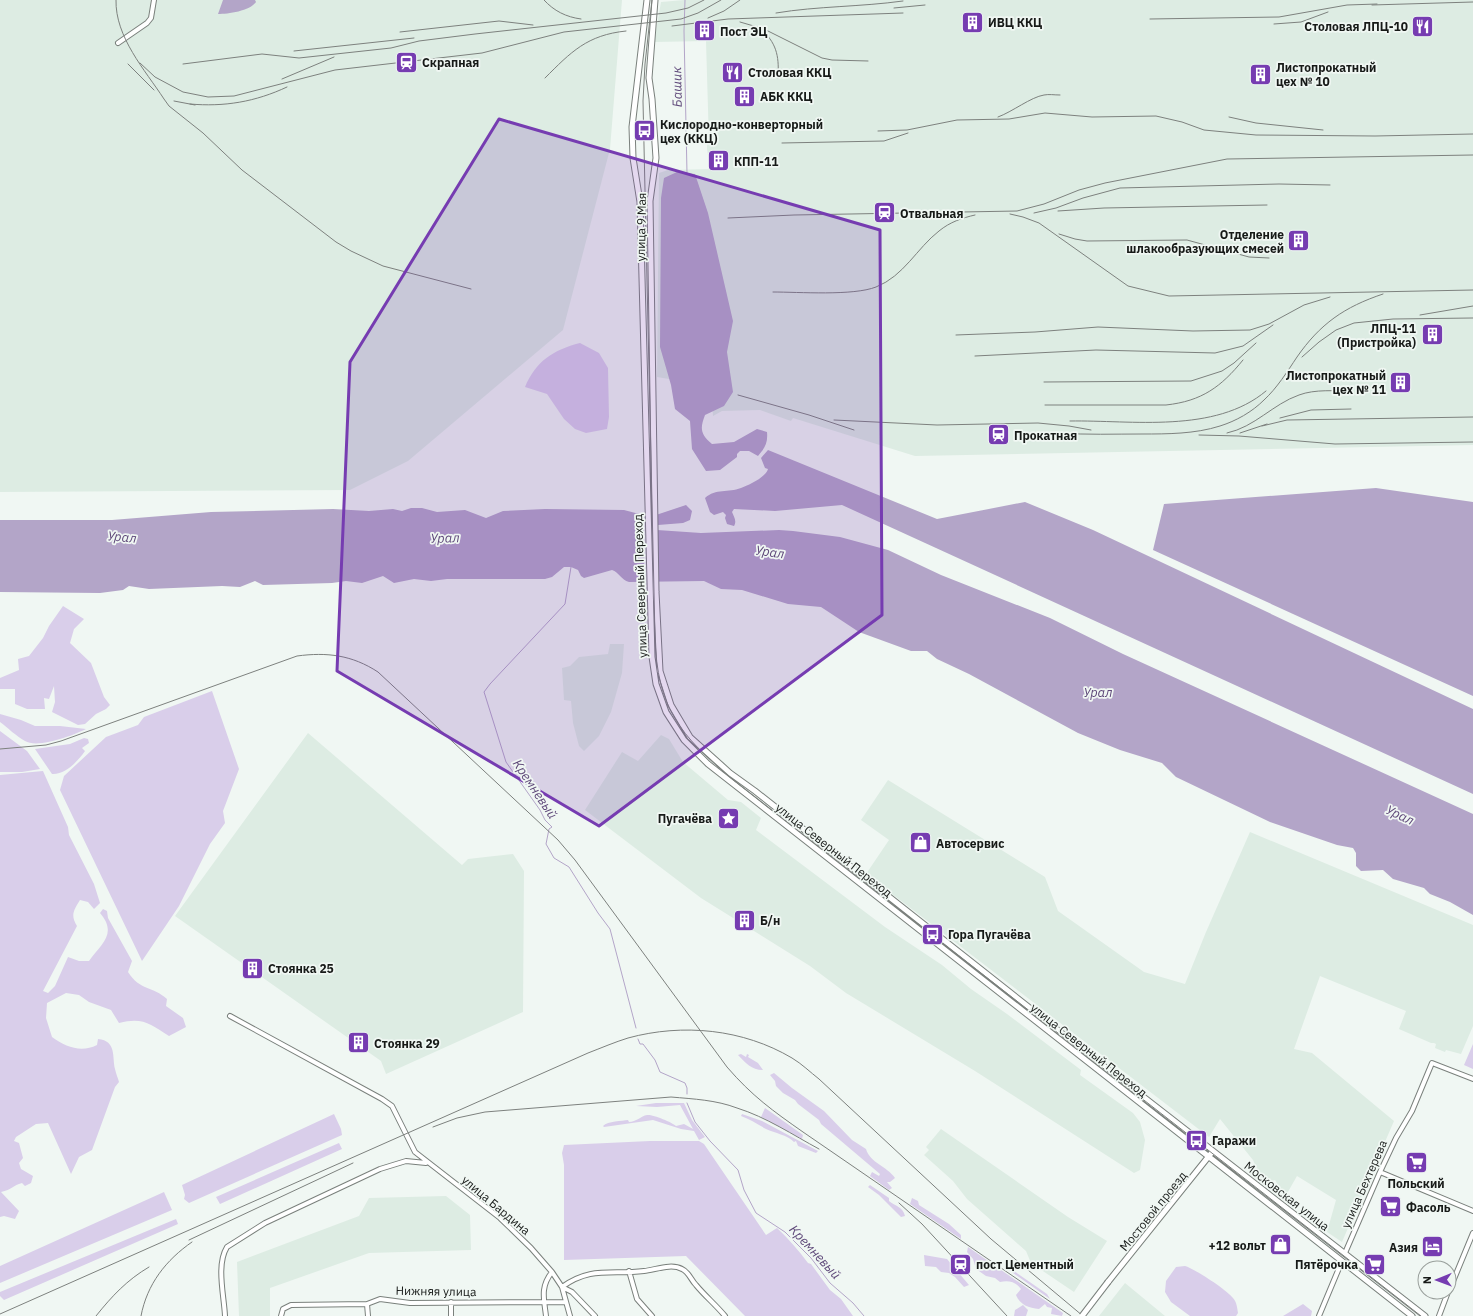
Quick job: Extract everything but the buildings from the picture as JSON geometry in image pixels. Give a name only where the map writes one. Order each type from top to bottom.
[{"type":"main road","name":"улица 9 Мая","points":[[647,0],[632,127],[633,158],[640,202],[647,449]]},
{"type":"main road","name":"улица 9 Мая","points":[[654,456],[650,201],[656,158],[649,63],[655,0]]},
{"type":"main road","name":"улица Северный Переход","points":[[647,449],[651,491],[658,658],[665,690],[675,714],[699,746],[730,773],[755,791],[1213,1151]]},
{"type":"main road","name":"улица Северный Переход","points":[[654,456],[651,491],[649,592],[652,657],[656,684],[666,712],[676,729],[694,751],[727,780],[1209,1157]]},
{"type":"main road","name":"Мостовой проезд","points":[[1082,1316],[1213,1151]]},
{"type":"main road","name":"Московская улица","points":[[1213,1151],[1425,1316]]},
{"type":"main road","name":"Московская улица","points":[[1209,1157],[1412,1316]]},
{"type":"main road","name":"улица Бехтерева","points":[[1342,1261],[1345,1253]]},
{"type":"street","points":[[118,43],[148,23],[151,18],[154,0]]},
{"type":"street","name":"улица Бардина","points":[[230,1016],[382,1099],[392,1106],[415,1152],[500,1218],[531,1248],[552,1272],[562,1287],[572,1292],[595,1316]]},
{"type":"street","name":"улица Бехтерева","points":[[1345,1253],[1380,1172],[1396,1138],[1412,1111],[1432,1063],[1473,1079]]},
{"type":"street","points":[[225,1316],[222,1268],[224,1253],[227,1247],[265,1223],[380,1170],[406,1161],[429,1163]]},
{"type":"street","points":[[1380,1172],[1473,1211]]},
{"type":"street","points":[[1457,1272],[1473,1233]]},
{"type":"street","name":"улица Бехтерева","points":[[1319,1316],[1342,1261]]},
{"type":"street","points":[[570,1316],[562,1287],[572,1279],[587,1274],[610,1271],[646,1271],[671,1266],[682,1268],[725,1316]]},
{"type":"street","points":[[629,1271],[636,1299],[652,1316]]},
{"type":"street","points":[[546,1316],[543,1302],[544,1285],[552,1272]]},
{"type":"street","name":"Нижняя улица","points":[[281,1316],[283,1309],[291,1305],[367,1304],[380,1299],[410,1303],[566,1302]]},
{"type":"street","points":[[1438,1316],[1445,1300]]},
{"type":"street","points":[[451,1302],[451,1316]]},
{"type":"street","points":[[367,1304],[368,1316]]},
{"type":"highlighted area","points":[[499,119],[880,230],[882,615],[599,826],[337,671],[350,362]]},
{"type":"shaded area","points":[[0,0],[622,0],[610,149],[563,330],[408,461],[350,490],[0,492]]},
{"type":"shaded area","points":[[684,0],[1473,0],[1473,445],[915,456],[793,418],[791,421],[760,410],[722,411],[713,416],[710,376],[675,380],[657,377],[659,173],[668,170],[715,169],[715,155],[708,155],[707,149],[707,143],[709,143],[706,41],[654,42],[661,2]]},
{"type":"shaded area","points":[[580,343],[599,353],[608,368],[609,417],[607,429],[586,433],[575,429],[564,419],[547,394],[525,387],[534,370],[546,358],[562,349]]},
{"type":"shaded area","points":[[63,606],[84,619],[74,629],[70,643],[91,663],[104,697],[110,705],[106,709],[96,714],[85,724],[78,725],[52,712],[55,702],[54,686],[49,699],[44,698],[45,709],[27,709],[15,704],[15,689],[0,689],[0,678],[19,670],[18,659],[29,656],[43,638],[49,626]]},
{"type":"shaded area","points":[[610,644],[624,644],[622,673],[611,712],[599,736],[584,751],[579,746],[573,723],[571,701],[564,700],[562,668],[570,666],[579,657],[608,654]]},
{"type":"shaded area","points":[[212,691],[239,769],[223,811],[225,823],[210,844],[179,906],[142,961],[60,790],[64,776],[106,737],[138,725],[144,717]]},
{"type":"shaded area","points":[[0,714],[35,726],[60,726],[86,729],[56,740],[31,743],[22,739],[0,722]]},
{"type":"shaded area","points":[[0,731],[27,751],[40,769],[22,772],[0,772]]},
{"type":"shaded area","points":[[308,733],[462,865],[468,859],[513,854],[524,871],[523,1012],[386,1074],[381,1061],[175,916]]},
{"type":"shaded area","points":[[661,735],[669,739],[683,762],[728,800],[741,802],[761,818],[756,830],[885,927],[942,965],[971,989],[1007,1014],[1081,1070],[1080,1075],[1133,1113],[1140,1122],[1145,1140],[1140,1170],[1134,1173],[975,1071],[846,993],[810,966],[701,898],[585,810],[622,752],[638,761]]},
{"type":"shaded area","points":[[84,738],[88,739],[89,743],[82,748],[85,751],[82,755],[71,767],[57,774],[52,774],[35,749],[70,744]]},
{"type":"shaded area","points":[[43,771],[68,827],[69,835],[94,884],[100,903],[94,909],[88,902],[80,900],[73,916],[77,926],[43,991],[48,993],[55,986],[68,957],[79,961],[89,961],[102,944],[108,933],[108,927],[100,913],[103,909],[107,911],[108,918],[132,961],[128,972],[137,982],[167,999],[166,1006],[183,1018],[186,1027],[169,1036],[151,1025],[140,1021],[127,1021],[119,1023],[111,1010],[89,1002],[79,995],[66,993],[47,1003],[46,1018],[52,1037],[63,1044],[79,1049],[85,1049],[97,1045],[98,1039],[104,1040],[111,1046],[119,1082],[115,1087],[92,1150],[79,1157],[71,1174],[48,1123],[36,1124],[16,1137],[14,1141],[19,1143],[23,1158],[19,1163],[21,1169],[33,1176],[31,1183],[25,1186],[22,1183],[1,1192],[19,1211],[15,1219],[4,1216],[0,1217],[0,775]]},
{"type":"shaded area","points":[[888,780],[1045,877],[1058,911],[1144,972],[1185,984],[1250,832],[1473,925],[1473,1026],[1461,1054],[1446,1050],[1445,1052],[1435,1048],[1436,1044],[1399,1029],[1406,1011],[1320,976],[1294,1049],[1312,1053],[1394,1121],[1342,1242],[1327,1232],[1336,1200],[1297,1176],[1285,1197],[1275,1180],[1264,1184],[1253,1160],[1220,1119],[1209,1137],[866,874],[889,840],[861,820]]},
{"type":"shaded area","points":[[1473,1044],[1473,1069],[1464,1065]]},
{"type":"shaded area","points":[[741,1054],[746,1057],[747,1054],[749,1055],[748,1057],[758,1063],[763,1070],[755,1069],[749,1066],[738,1055]]},
{"type":"shaded area","points":[[774,1073],[824,1111],[852,1140],[866,1149],[871,1158],[888,1170],[895,1178],[890,1182],[887,1182],[892,1188],[889,1190],[870,1176],[872,1172],[879,1176],[880,1174],[821,1124],[819,1120],[795,1100],[783,1093],[776,1086],[775,1081],[770,1075]]},
{"type":"shaded area","points":[[656,1103],[684,1103],[692,1120],[705,1137],[699,1140],[694,1131],[681,1129],[653,1120],[603,1126],[608,1123],[628,1120],[629,1122],[632,1122],[650,1115],[670,1122],[676,1126],[684,1124],[693,1129],[680,1105],[657,1107],[636,1106]]},
{"type":"shaded area","points":[[765,1108],[803,1135],[802,1139],[761,1117]]},
{"type":"shaded area","points":[[334,1114],[341,1129],[342,1135],[189,1203],[184,1199],[185,1195],[182,1185]]},
{"type":"shaded area","points":[[742,1114],[762,1121],[818,1151],[816,1153],[798,1146],[796,1141],[794,1142],[784,1136],[766,1129],[741,1116]]},
{"type":"shaded area","points":[[941,1129],[1068,1217],[1107,1241],[1074,1292],[1031,1263],[1026,1251],[967,1199],[953,1181],[924,1155],[929,1150],[926,1147]]},
{"type":"shaded area","points":[[650,1141],[699,1141],[704,1144],[766,1235],[777,1228],[786,1236],[808,1263],[811,1264],[830,1290],[841,1299],[853,1316],[745,1316],[686,1256],[564,1260],[564,1165],[562,1153],[564,1145]]},
{"type":"shaded area","points":[[339,1143],[342,1149],[220,1204],[216,1197]]},
{"type":"shaded area","points":[[870,1185],[889,1198],[889,1201],[901,1209],[905,1216],[901,1217],[879,1195],[868,1187]]},
{"type":"shaded area","points":[[164,1192],[172,1210],[0,1283],[0,1266]]},
{"type":"shaded area","points":[[446,1196],[470,1215],[471,1250],[369,1253],[270,1288],[270,1316],[239,1316],[237,1262],[359,1216],[369,1198]]},
{"type":"shaded area","points":[[912,1198],[918,1201],[919,1205],[949,1224],[961,1235],[961,1239],[910,1204]]},
{"type":"shaded area","points":[[176,1219],[178,1224],[4,1300],[0,1296],[0,1292]]},
{"type":"shaded area","points":[[968,1247],[1063,1313],[1062,1316],[1051,1314],[1052,1308],[1047,1307],[1045,1304],[1039,1309],[1022,1304],[1016,1295],[1021,1289],[1015,1283],[1009,1281],[1000,1282],[995,1278],[986,1276],[976,1269],[973,1259],[967,1252]]},
{"type":"shaded area","points":[[924,1255],[947,1259],[969,1285],[964,1287],[949,1273],[941,1272],[936,1267],[925,1266]]},
{"type":"shaded area","points":[[1010,1265],[1014,1271],[1047,1294],[1050,1299],[1006,1268]]},
{"type":"shaded area","points":[[1185,1266],[1203,1275],[1230,1294],[1237,1305],[1238,1313],[1236,1316],[1190,1316],[1171,1302],[1165,1292],[1166,1281],[1176,1267]]},
{"type":"shaded area","points":[[1125,1283],[1165,1316],[1099,1316]]},
{"type":"shaded area","points":[[1303,1304],[1312,1311],[1311,1316],[1283,1316]]},
{"type":"shaded area","points":[[1023,1305],[1028,1310],[1026,1316],[1014,1316],[1015,1310]]},
{"type":"water","points":[[223,0],[255,0],[256,2],[244,10],[233,13],[218,14]]},
{"type":"water","points":[[677,172],[695,174],[708,213],[733,321],[727,352],[733,392],[724,406],[705,415],[702,424],[703,434],[712,444],[734,442],[757,429],[767,432],[766,445],[758,456],[749,451],[740,451],[737,454],[737,457],[720,470],[706,471],[692,449],[690,421],[675,409],[671,385],[660,347],[661,198],[664,178]]},
{"type":"water","points":[[768,450],[937,519],[1025,502],[1093,530],[1473,709],[1473,794],[842,505],[775,511],[734,509],[732,512],[735,521],[734,526],[727,524],[725,518],[726,515],[723,512],[714,515],[710,512],[705,498],[709,495],[741,488],[753,483],[767,472],[768,469],[765,468],[761,458]]},
{"type":"water","points":[[1376,488],[1473,502],[1473,696],[1153,550],[1164,504]]},
{"type":"water","name":"Урал","points":[[686,505],[692,511],[690,520],[683,523],[658,525],[657,530],[701,533],[779,530],[793,531],[840,537],[888,550],[941,575],[1050,618],[1123,654],[1473,814],[1473,915],[1450,902],[1430,894],[1424,888],[1393,879],[1383,870],[1361,871],[1356,866],[1356,853],[1353,848],[1337,845],[1270,822],[1176,777],[1162,763],[1120,750],[1078,733],[969,674],[937,659],[927,651],[911,651],[859,632],[821,607],[788,604],[742,590],[721,589],[704,581],[629,582],[624,580],[612,570],[584,578],[578,570],[571,567],[564,567],[552,577],[545,579],[447,579],[431,581],[414,579],[394,583],[383,576],[362,583],[346,581],[332,583],[263,585],[255,581],[240,587],[222,586],[149,589],[129,586],[123,590],[100,593],[0,592],[0,520],[112,520],[211,512],[333,509],[369,511],[393,509],[402,511],[411,508],[422,508],[437,512],[465,510],[486,518],[503,511],[545,509],[624,510],[643,515],[656,515]]},
{"type":"pier","points":[[644,513],[657,513],[657,584],[644,584]]},
{"type":"waterway","name":"Башик","points":[[685,0],[684,31],[687,173]]},
{"type":"waterway","name":"Кремневый","points":[[571,567],[565,604],[484,692],[506,762],[540,810],[545,820],[552,827],[549,829],[546,844],[554,858],[569,867],[610,929],[636,1028]]},
{"type":"waterway","name":"Кремневый","points":[[638,1039],[640,1044],[643,1044],[655,1060],[660,1072],[685,1083],[687,1094]]},
{"type":"waterway","name":"Кремневый","points":[[687,1103],[695,1122],[710,1141],[738,1170],[744,1190],[756,1213],[785,1232],[811,1258],[830,1283],[853,1303],[864,1316]]},
{"type":"tram line","points":[[652,0],[645,64],[643,101],[655,637],[657,662],[661,683],[667,702],[675,718],[698,748],[732,779],[1421,1316]]},
{"type":"railway","points":[[116,0],[120,27],[126,40],[140,65],[169,106],[203,133],[242,170],[336,242],[351,251],[383,266],[471,289]]},
{"type":"railway","points":[[544,0],[561,13],[570,17],[581,19]]},
{"type":"railway","points":[[183,64],[262,54],[299,58],[391,48],[419,41],[666,13],[688,8],[704,0]]},
{"type":"railway","points":[[140,63],[155,77],[183,92],[208,97],[234,96],[335,70],[482,53],[564,32],[681,19],[698,13],[721,0]]},
{"type":"railway","points":[[708,18],[724,11],[740,0]]},
{"type":"railway","points":[[776,13],[903,1]]},
{"type":"railway","points":[[1372,5],[1473,2]]},
{"type":"railway","points":[[1150,19],[1279,17],[1347,5],[1377,4]]},
{"type":"railway","points":[[894,8],[925,5]]},
{"type":"railway","points":[[1274,24],[1301,22],[1328,12]]},
{"type":"railway","points":[[672,26],[728,19],[903,13]]},
{"type":"railway","points":[[400,32],[499,21],[533,25]]},
{"type":"railway","points":[[740,22],[764,29],[822,58],[832,60],[868,61]]},
{"type":"railway","points":[[545,78],[563,60],[581,46],[601,36],[626,31]]},
{"type":"railway","points":[[763,31],[775,47],[778,58],[778,78]]},
{"type":"railway","points":[[294,51],[414,38]]},
{"type":"railway","points":[[282,79],[334,57]]},
{"type":"railway","points":[[128,64],[154,90]]},
{"type":"railway","points":[[190,104],[215,105],[251,100],[287,87]]},
{"type":"railway","points":[[998,117],[1039,96],[1060,95]]},
{"type":"railway","points":[[174,101],[195,105]]},
{"type":"railway","points":[[878,131],[907,130],[957,120],[1009,119],[1045,113],[1092,117],[1156,116],[1182,122],[1204,130],[1256,135],[1375,136],[1473,134]]},
{"type":"railway","points":[[1229,117],[1256,123],[1323,130]]},
{"type":"railway","points":[[782,143],[884,141],[908,133]]},
{"type":"railway","points":[[728,218],[794,215],[1017,211],[1044,204],[1079,190],[1105,183],[1227,159],[1473,155]]},
{"type":"railway","points":[[1034,213],[1056,208],[1083,198],[1120,188],[1279,184],[1330,185]]},
{"type":"railway","points":[[1058,211],[1104,208],[1267,205]]},
{"type":"railway","points":[[1010,214],[1039,223],[1128,286],[1169,296],[1473,290]]},
{"type":"railway","points":[[773,292],[840,293],[854,292],[876,287],[895,276],[931,238],[947,225],[975,215]]},
{"type":"railway","points":[[1059,234],[1087,241],[1187,240],[1249,257],[1269,258]]},
{"type":"railway","points":[[1060,433],[1181,433],[1201,431],[1232,422],[1244,416],[1269,395],[1282,380],[1306,345],[1324,326],[1334,318],[1356,305],[1383,294]]},
{"type":"railway","points":[[956,335],[1035,332],[1098,327],[1193,331],[1250,330],[1269,324],[1304,305],[1330,297]]},
{"type":"railway","points":[[1420,315],[1473,306]]},
{"type":"railway","points":[[1302,357],[1336,330],[1354,323],[1393,319],[1473,318]]},
{"type":"railway","points":[[975,356],[1096,350],[1215,353],[1243,346],[1273,325]]},
{"type":"railway","points":[[1044,382],[1191,381],[1222,371],[1234,363],[1256,343]]},
{"type":"railway","points":[[1045,405],[1166,405],[1179,403],[1210,391],[1227,378],[1243,360]]},
{"type":"railway","points":[[1070,421],[1172,422],[1198,419],[1223,414],[1245,405],[1266,391]]},
{"type":"railway","points":[[1227,433],[1246,426],[1281,404],[1299,395],[1318,391],[1352,391]]},
{"type":"railway","points":[[738,395],[809,415],[854,430]]},
{"type":"railway","points":[[1280,418],[1311,410],[1351,409]]},
{"type":"railway","points":[[1262,426],[1287,420],[1473,417]]},
{"type":"railway","points":[[834,420],[937,425],[1038,423],[1091,430]]},
{"type":"railway","points":[[1240,433],[1267,424]]},
{"type":"railway","points":[[1199,435],[1239,436],[1335,444],[1473,442]]},
{"type":"railway","points":[[0,749],[46,745],[61,741],[297,656],[319,654],[339,656],[349,658],[368,666],[378,672],[558,840],[575,860],[727,1067],[754,1095],[803,1132],[1071,1316]]},
{"type":"railway","points":[[0,1314],[588,1053],[628,1038],[649,1033],[691,1030],[733,1035],[753,1041],[773,1048],[799,1063],[819,1079],[991,1239],[1083,1316]]},
{"type":"railway","points":[[433,1127],[457,1118],[485,1112],[671,1097],[696,1099],[729,1105],[769,1121],[819,1149]]},
{"type":"railway","points":[[189,1240],[353,1163]]},
{"type":"railway","points":[[899,1203],[922,1224],[1007,1316]]},
{"type":"railway","points":[[141,1316],[148,1293],[159,1274],[174,1257],[192,1242]]},
{"type":"railway","points":[[96,1316],[120,1289],[149,1267]]},
{"type":"place","name":"ИВЦ ККЦ","points":[[973,22]]},
{"type":"place","name":"Столовая ЛПЦ-10","points":[[1423,26]]},
{"type":"place","name":"Пост ЭЦ","points":[[705,31]]},
{"type":"place","name":"Скрапная","points":[[407,62]]},
{"type":"place","name":"Столовая ККЦ","points":[[733,72]]},
{"type":"place","name":"Листопрокатный цех № 10","points":[[1261,74]]},
{"type":"place","name":"АБК ККЦ","points":[[744,96]]},
{"type":"place","name":"Кислородно-конверторный цех (ККЦ)","points":[[644,131]]},
{"type":"place","name":"КПП-11","points":[[718,161]]},
{"type":"place","name":"Отвальная","points":[[885,213]]},
{"type":"place","name":"Отделение шлакообразующих смесей","points":[[1299,241]]},
{"type":"place","name":"ЛПЦ-11 (Пристройка)","points":[[1432,335]]},
{"type":"place","name":"Листопрокатный цех № 11","points":[[1401,382]]},
{"type":"place","name":"Прокатная","points":[[998,435]]},
{"type":"place","name":"Пугачёва","points":[[728,818]]},
{"type":"place","name":"Автосервис","points":[[921,843]]},
{"type":"place","name":"Б/н","points":[[744,920]]},
{"type":"place","name":"Гора Пугачёва","points":[[933,934]]},
{"type":"place","name":"Стоянка 25","points":[[252,968]]},
{"type":"place","name":"Стоянка 29","points":[[358,1043]]},
{"type":"place","name":"Гаражи","points":[[1196,1140]]},
{"type":"place","name":"Польский","points":[[1416,1162]]},
{"type":"place","name":"Фасоль","points":[[1391,1207]]},
{"type":"place","name":"+12 вольт","points":[[1281,1245]]},
{"type":"place","name":"Азия","points":[[1433,1247]]},
{"type":"place","name":"пост Цементный","points":[[960,1264]]},
{"type":"place","name":"Пятёрочка","points":[[1374,1264]]}]
